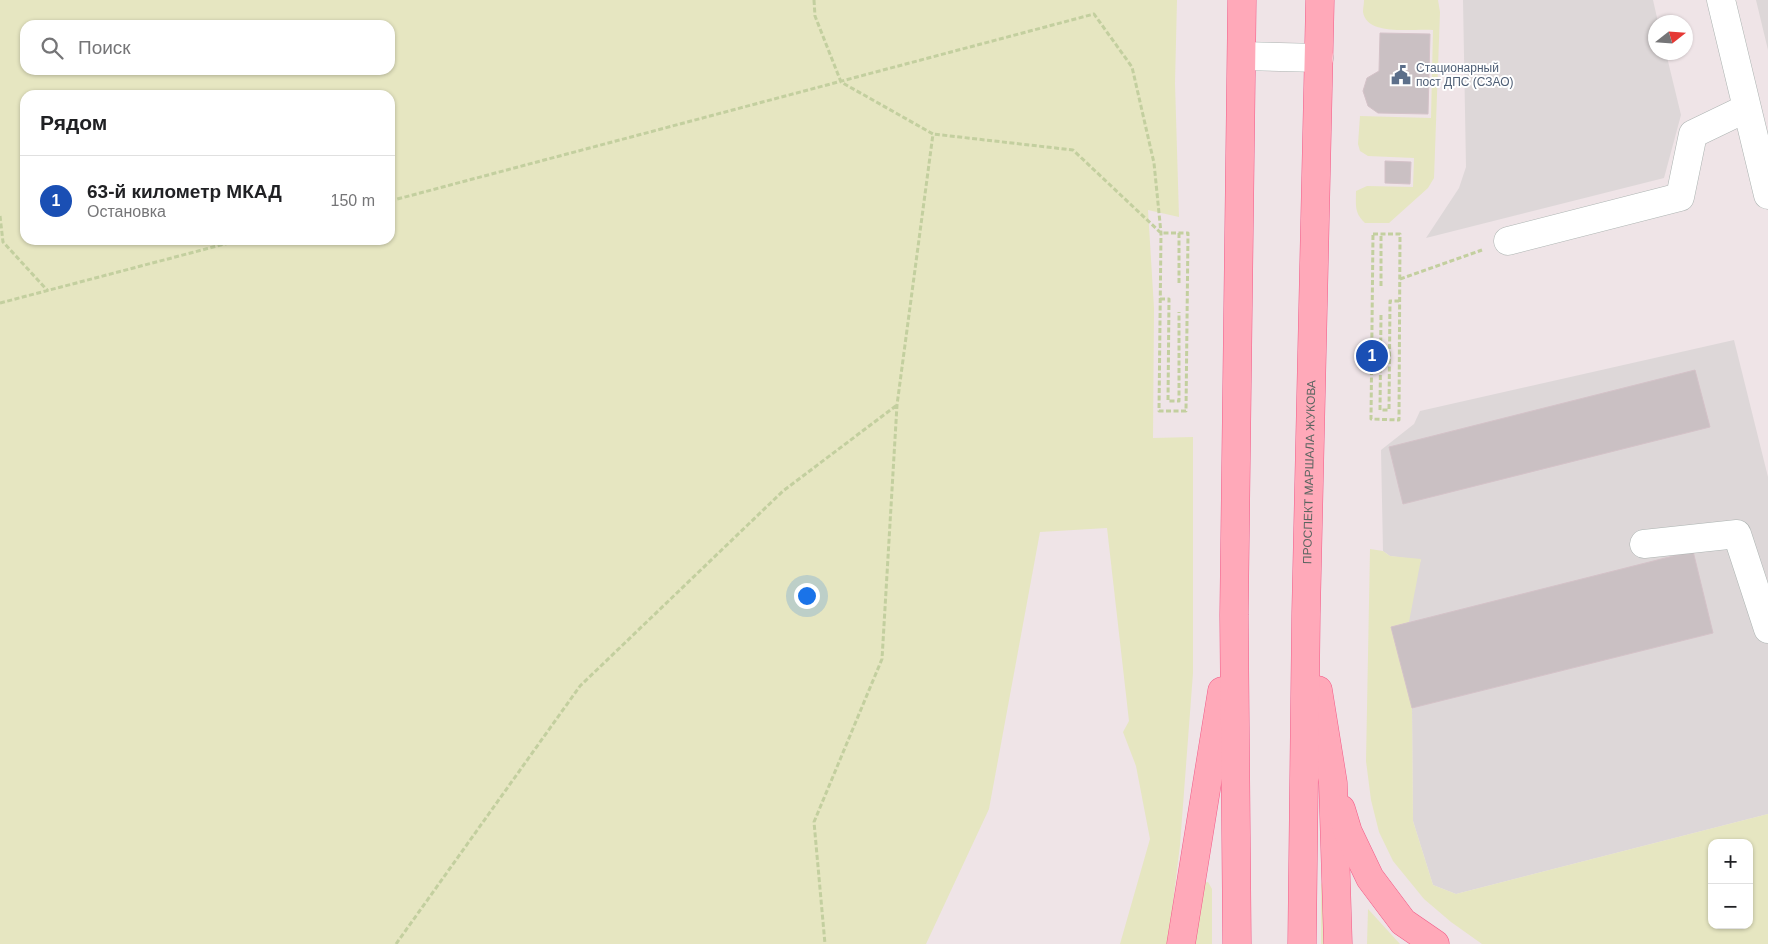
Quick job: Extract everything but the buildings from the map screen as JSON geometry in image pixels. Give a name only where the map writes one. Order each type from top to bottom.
[{"type":"main road","points":[[1237,944],[1234,615],[1242,0]]},
{"type":"main road","name":"ПРОСПЕКТ МАРШАЛА ЖУКОВА","points":[[1302,944],[1306,614],[1320,0]]},
{"type":"main road","points":[[1306,614],[1333,784],[1338,944]]},
{"type":"main road","points":[[1181,944],[1234,615]]},
{"type":"main road","points":[[1333,784],[1348,832],[1370,878],[1403,922],[1435,944]]},
{"type":"street","points":[[1721,0],[1768,195]]},
{"type":"street","points":[[1242,56],[1318,58]]},
{"type":"street","points":[[1508,241],[1680,197],[1693,134],[1747,108]]},
{"type":"street","points":[[1644,544],[1737,534],[1768,629]]},
{"type":"path","points":[[395,200],[841,82],[1094,14],[1132,67],[1154,163],[1161,233],[1159,411],[1186,411],[1188,233],[1161,233],[1073,150],[933,134],[841,82],[815,16],[814,0]]},
{"type":"path","points":[[825,944],[814,822],[882,658],[898,405],[933,134]]},
{"type":"path","points":[[0,216],[3,242],[48,291]]},
{"type":"path","points":[[1179,233],[1179,285]]},
{"type":"path","points":[[1373,234],[1381,234],[1400,234],[1399,420],[1371,419],[1373,234]]},
{"type":"path","points":[[1381,234],[1381,286]]},
{"type":"path","points":[[1400,279],[1508,241]]},
{"type":"path","points":[[0,303],[221,245]]},
{"type":"path","points":[[1160,299],[1169,299],[1168,401],[1178,401],[1179,312]]},
{"type":"path","points":[[1381,315],[1380,410],[1389,410],[1390,301],[1399,301]]},
{"type":"path","points":[[396,944],[580,686],[783,491],[898,405]]},
{"type":"shaded area","points":[[1463,0],[1653,0],[1656,15],[1648,15],[1648,60],[1668,60],[1681,115],[1664,178],[1426,238],[1459,188],[1466,167]]},
{"type":"shaded area","points":[[1756,0],[1768,0],[1768,50]]},
{"type":"shaded area","points":[[1734,340],[1768,477],[1768,814],[1456,894],[1433,885],[1413,821],[1412,708],[1391,627],[1421,560],[1390,556],[1383,551],[1381,450],[1414,424],[1420,411]]},
{"type":"green space","points":[[0,0],[1177,0],[1175,83],[1179,217],[1148,210],[1154,308],[1153,438],[1193,437],[1193,673],[1180,845],[1168,944],[1120,944],[1150,839],[1136,766],[1123,732],[1129,721],[1107,528],[1040,532],[989,809],[926,944],[0,944]]},
{"type":"green space","points":[[1364,0],[1438,0],[1440,12],[1434,178],[1428,188],[1389,223],[1365,223],[1357,212],[1356,191],[1367,186],[1413,187],[1414,158],[1368,156],[1360,151],[1358,144],[1360,116],[1431,118],[1433,30],[1392,30],[1373,25],[1366,20],[1363,12]]},
{"type":"green space","points":[[1370,549],[1383,551],[1390,556],[1421,559],[1409,622],[1391,627],[1412,708],[1413,821],[1433,885],[1456,894],[1768,814],[1768,944],[1482,944],[1451,922],[1424,899],[1393,861],[1379,832],[1371,800],[1366,761]]},
{"type":"green space","points":[[1323,880],[1331,944],[1321,944],[1321,885]]},
{"type":"green space","points":[[1208,882],[1212,889],[1212,944],[1195,944],[1202,887],[1204,883]]},
{"type":"green space","points":[[1368,909],[1400,944],[1367,944]]},
{"type":"place","name":"Стационарный пост ДПС (СЗАО)","points":[[1401,75]]},
{"type":"place","name":"63-й километр МКАД","points":[[1372,356]]}]
